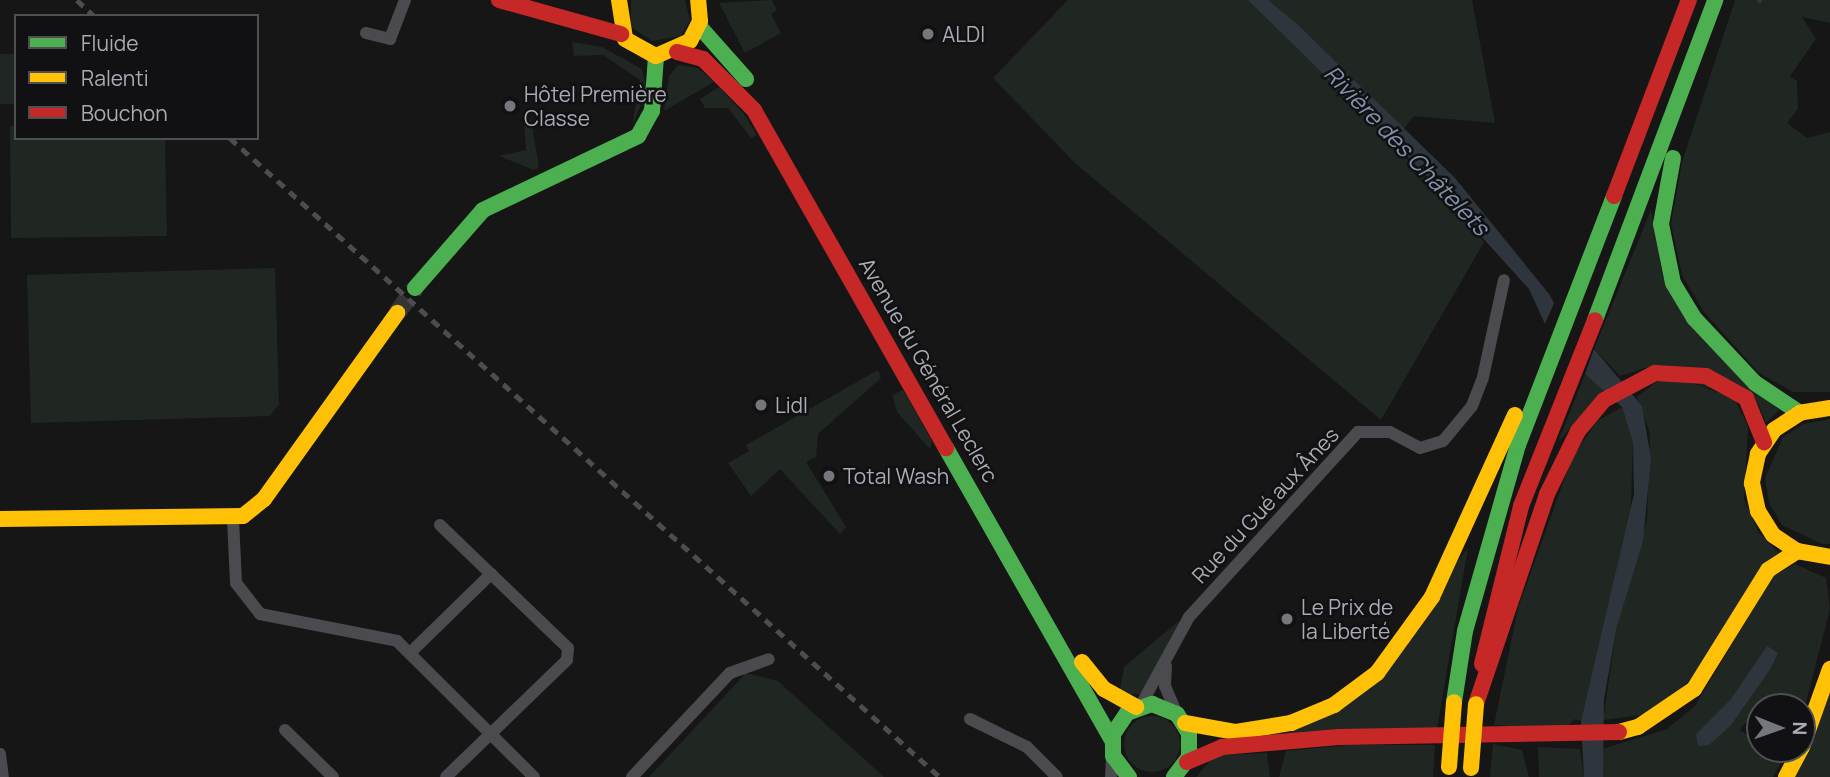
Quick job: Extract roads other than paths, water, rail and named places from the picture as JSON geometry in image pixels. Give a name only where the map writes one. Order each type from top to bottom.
[{"type":"main road","points":[[499,0],[621,34],[638,51],[656,56],[677,52],[699,26],[698,0]]},
{"type":"main road","points":[[530,0],[586,13],[619,0],[621,34]]},
{"type":"main road","points":[[1449,772],[1454,702],[1493,521],[1553,355],[1689,0]]},
{"type":"main road","points":[[1471,773],[1476,704],[1521,506],[1660,158],[1715,0]]},
{"type":"main road","points":[[1725,0],[1664,190],[1663,254],[1694,318],[1755,383],[1800,413]]},
{"type":"main road","name":"Avenue du Général Leclerc","points":[[699,26],[770,113],[1084,665],[1112,696],[1138,707],[1236,732],[1291,723],[1334,705],[1377,673],[1432,597],[1537,366],[1553,355]]},
{"type":"main road","name":"Avenue du Général Leclerc","points":[[677,52],[703,59],[754,110],[1129,777]]},
{"type":"main road","points":[[415,288],[449,242],[483,210],[638,135],[656,96],[656,56]]},
{"type":"main road","points":[[0,519],[233,519],[264,499],[397,313]]},
{"type":"main road","points":[[1476,704],[1547,494],[1578,431],[1604,400],[1648,375],[1689,372],[1729,385],[1754,409],[1764,442]]},
{"type":"main road","points":[[1828,561],[1797,551],[1768,530],[1755,504],[1753,468],[1764,442],[1800,413],[1830,408]]},
{"type":"main road","points":[[1183,771],[1222,747],[1339,737],[1601,736],[1646,724],[1684,699],[1715,662],[1768,570],[1797,551]]},
{"type":"main road","points":[[1816,708],[1830,669]]},
{"type":"main road","points":[[1112,745],[1119,720],[1138,707]]},
{"type":"main road","points":[[1181,719],[1191,743],[1183,771]]},
{"type":"street","points":[[366,33],[390,39],[405,0]]},
{"type":"street","name":"Rue du Gué aux Ânes","points":[[1138,707],[1201,602],[1358,432],[1390,432],[1420,448],[1443,441],[1472,406],[1483,377],[1504,280]]},
{"type":"street","points":[[233,519],[236,583],[260,614],[381,636],[411,652],[534,777]]},
{"type":"street","points":[[440,525],[568,648],[567,660],[446,777]]},
{"type":"street","points":[[411,652],[491,574]]},
{"type":"street","name":"Rue du Gué aux Ânes","points":[[1169,652],[1166,686],[1181,719]]},
{"type":"street","points":[[632,777],[730,673],[769,659]]},
{"type":"street","points":[[970,719],[1027,747],[1057,777]]},
{"type":"street","points":[[285,730],[333,777]]},
{"type":"street","points":[[1111,777],[1112,745]]},
{"type":"street","points":[[0,754],[3,777]]},
{"type":"water","name":"Rivière des Châtelets","points":[[1248,0],[1268,0],[1298,25],[1455,178],[1549,294],[1554,303],[1545,324],[1529,289],[1423,172]]},
{"type":"water","points":[[1594,349],[1642,406],[1651,459],[1643,541],[1617,626],[1604,699],[1603,777],[1584,777],[1581,721],[1634,494],[1633,443],[1622,407],[1585,374]]},
{"type":"water","points":[[1767,646],[1778,653],[1754,693],[1746,693],[1746,704],[1731,725],[1709,745],[1698,746],[1696,734],[1731,699]]},
{"type":"tunnel","points":[[397,313],[415,288]]},
{"type":"railway","points":[[77,0],[92,14]]},
{"type":"railway","points":[[232,140],[940,777]]},
{"type":"place","name":"ALDI","points":[[928,34]]},
{"type":"place","name":"Hôtel Première Classe","points":[[510,106]]},
{"type":"place","name":"Lidl","points":[[761,405]]},
{"type":"place","name":"Total Wash","points":[[829,476]]},
{"type":"place","name":"Le Prix de la Liberté","points":[[1287,619]]}]
